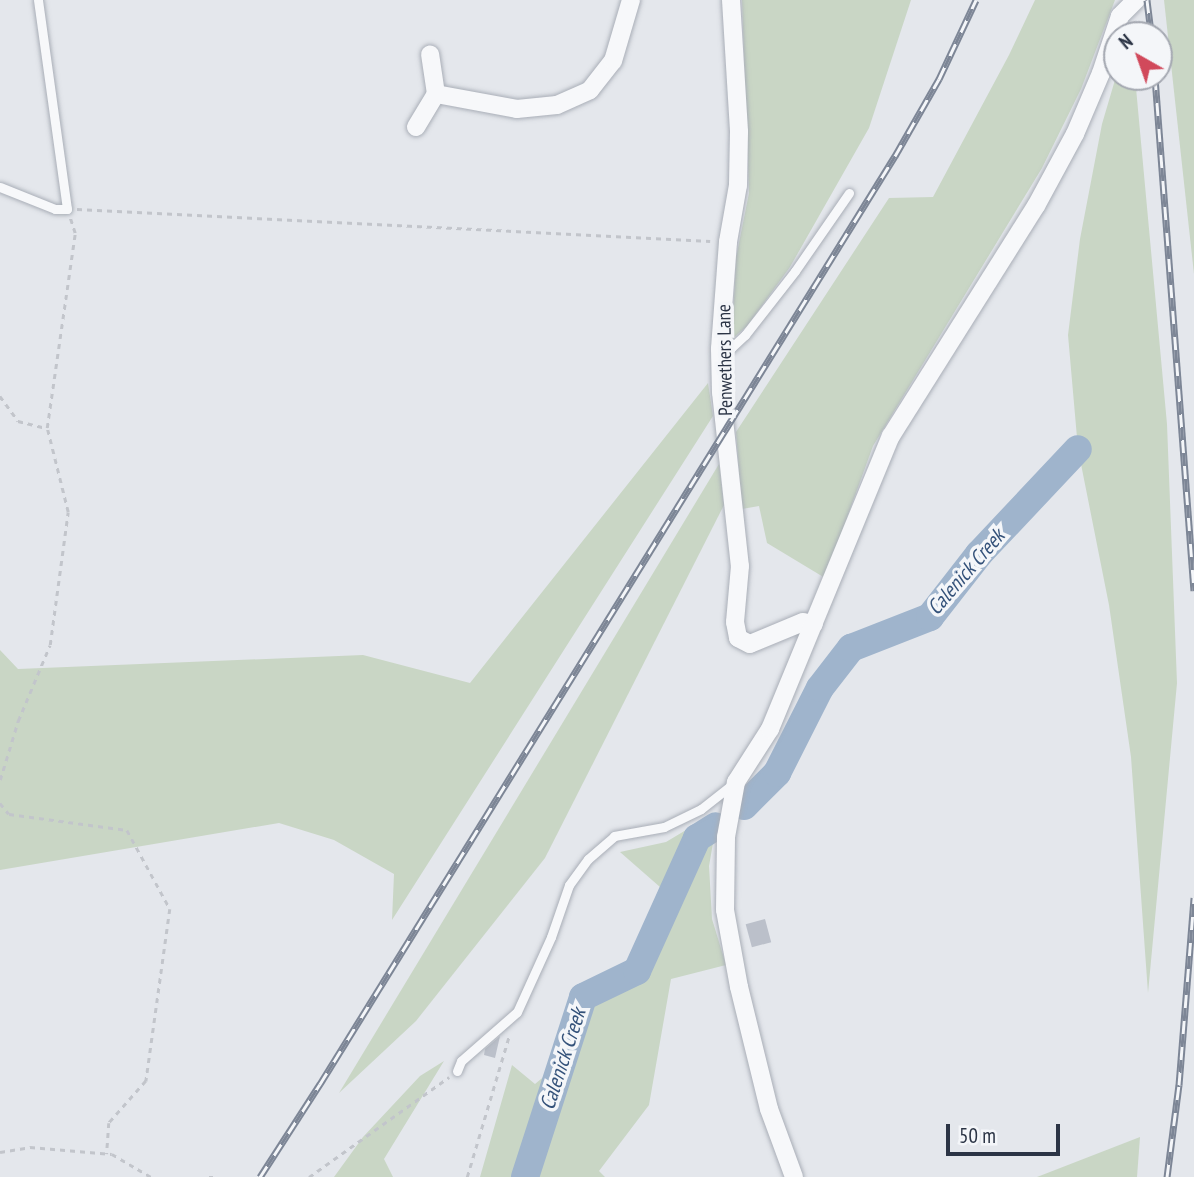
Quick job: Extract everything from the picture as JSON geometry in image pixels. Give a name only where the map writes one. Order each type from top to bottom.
[{"type":"street","points":[[436,93],[517,109],[556,105],[590,90],[613,61],[631,0]]},
{"type":"street","name":"Penwethers Lane","points":[[731,0],[739,159],[738,185],[728,242],[720,349],[721,392],[740,566],[735,622],[738,638],[750,644],[803,622],[814,624]]},
{"type":"street","points":[[794,1177],[769,1109],[725,910],[726,836],[736,782],[771,729],[891,436],[1036,206],[1075,134],[1101,74],[1120,16],[1136,0]]},
{"type":"street","points":[[416,127],[436,93],[430,54]]},
{"type":"lane","points":[[0,187],[55,209],[66,209],[38,0]]},
{"type":"lane","points":[[720,349],[731,348],[745,335],[849,193]]},
{"type":"lane","points":[[457,1071],[461,1061],[517,1012],[551,937],[569,885],[588,859],[614,836],[664,827],[701,809],[736,782]]},
{"type":"path","points":[[0,780],[18,721],[50,645],[68,512],[47,428],[75,233],[66,209],[728,242]]},
{"type":"path","points":[[0,396],[18,421],[47,428]]},
{"type":"path","points":[[0,803],[9,814],[127,830],[170,909],[146,1081],[109,1122],[107,1154]]},
{"type":"path","points":[[467,1177],[517,1012]]},
{"type":"path","points":[[309,1177],[457,1071]]},
{"type":"path","points":[[0,1152],[30,1147],[107,1154],[151,1177]]},
{"type":"green space","points":[[742,0],[911,0],[869,128],[790,267],[747,326],[732,339],[736,258],[749,193]]},
{"type":"green space","points":[[1035,0],[1115,0],[1107,21],[1103,21],[1103,31],[1081,89],[1042,168],[873,446],[825,578],[767,543],[759,506],[742,509],[736,432],[889,198],[933,197],[1009,55]]},
{"type":"green space","points":[[1164,0],[1194,0],[1194,274],[1173,82],[1173,21],[1166,21]]},
{"type":"green space","points":[[1112,91],[1136,91],[1167,424],[1177,683],[1148,993],[1131,757],[1109,605],[1078,449],[1068,335],[1080,239],[1102,124]]},
{"type":"green space","points":[[708,383],[713,416],[392,920],[394,874],[334,840],[279,823],[0,870],[0,650],[18,669],[363,655],[470,683]]},
{"type":"green space","points":[[719,464],[724,505],[545,858],[416,1021],[339,1093]]},
{"type":"green space","points":[[711,815],[716,826],[709,866],[712,919],[726,965],[671,979],[649,1105],[599,1171],[605,1177],[480,1177],[512,1065],[535,1084],[547,1074],[570,1002],[602,983],[629,960],[660,887],[620,852],[666,842]]},
{"type":"green space","points":[[444,1061],[384,1159],[393,1177],[334,1177],[363,1137],[420,1076]]},
{"type":"green space","points":[[1140,1137],[1137,1177],[1037,1177]]},
{"type":"building","points":[[765,919],[771,942],[752,947],[746,924]]},
{"type":"building","points":[[500,1036],[495,1058],[484,1055],[485,1049]]},
{"type":"waterway","name":"Calenick Creek","points":[[744,806],[777,773],[820,688],[851,648],[930,617],[979,554],[1078,449]]},
{"type":"waterway","name":"Calenick Creek","points":[[525,1177],[583,997],[637,971],[697,838],[716,826]]},
{"type":"railway","points":[[260,1177],[895,156],[939,79],[976,0]]},
{"type":"railway","points":[[1147,0],[1149,21]]},
{"type":"railway","points":[[1156,91],[1194,591]]},
{"type":"railway","points":[[1167,1177],[1179,1085],[1194,898]]}]
